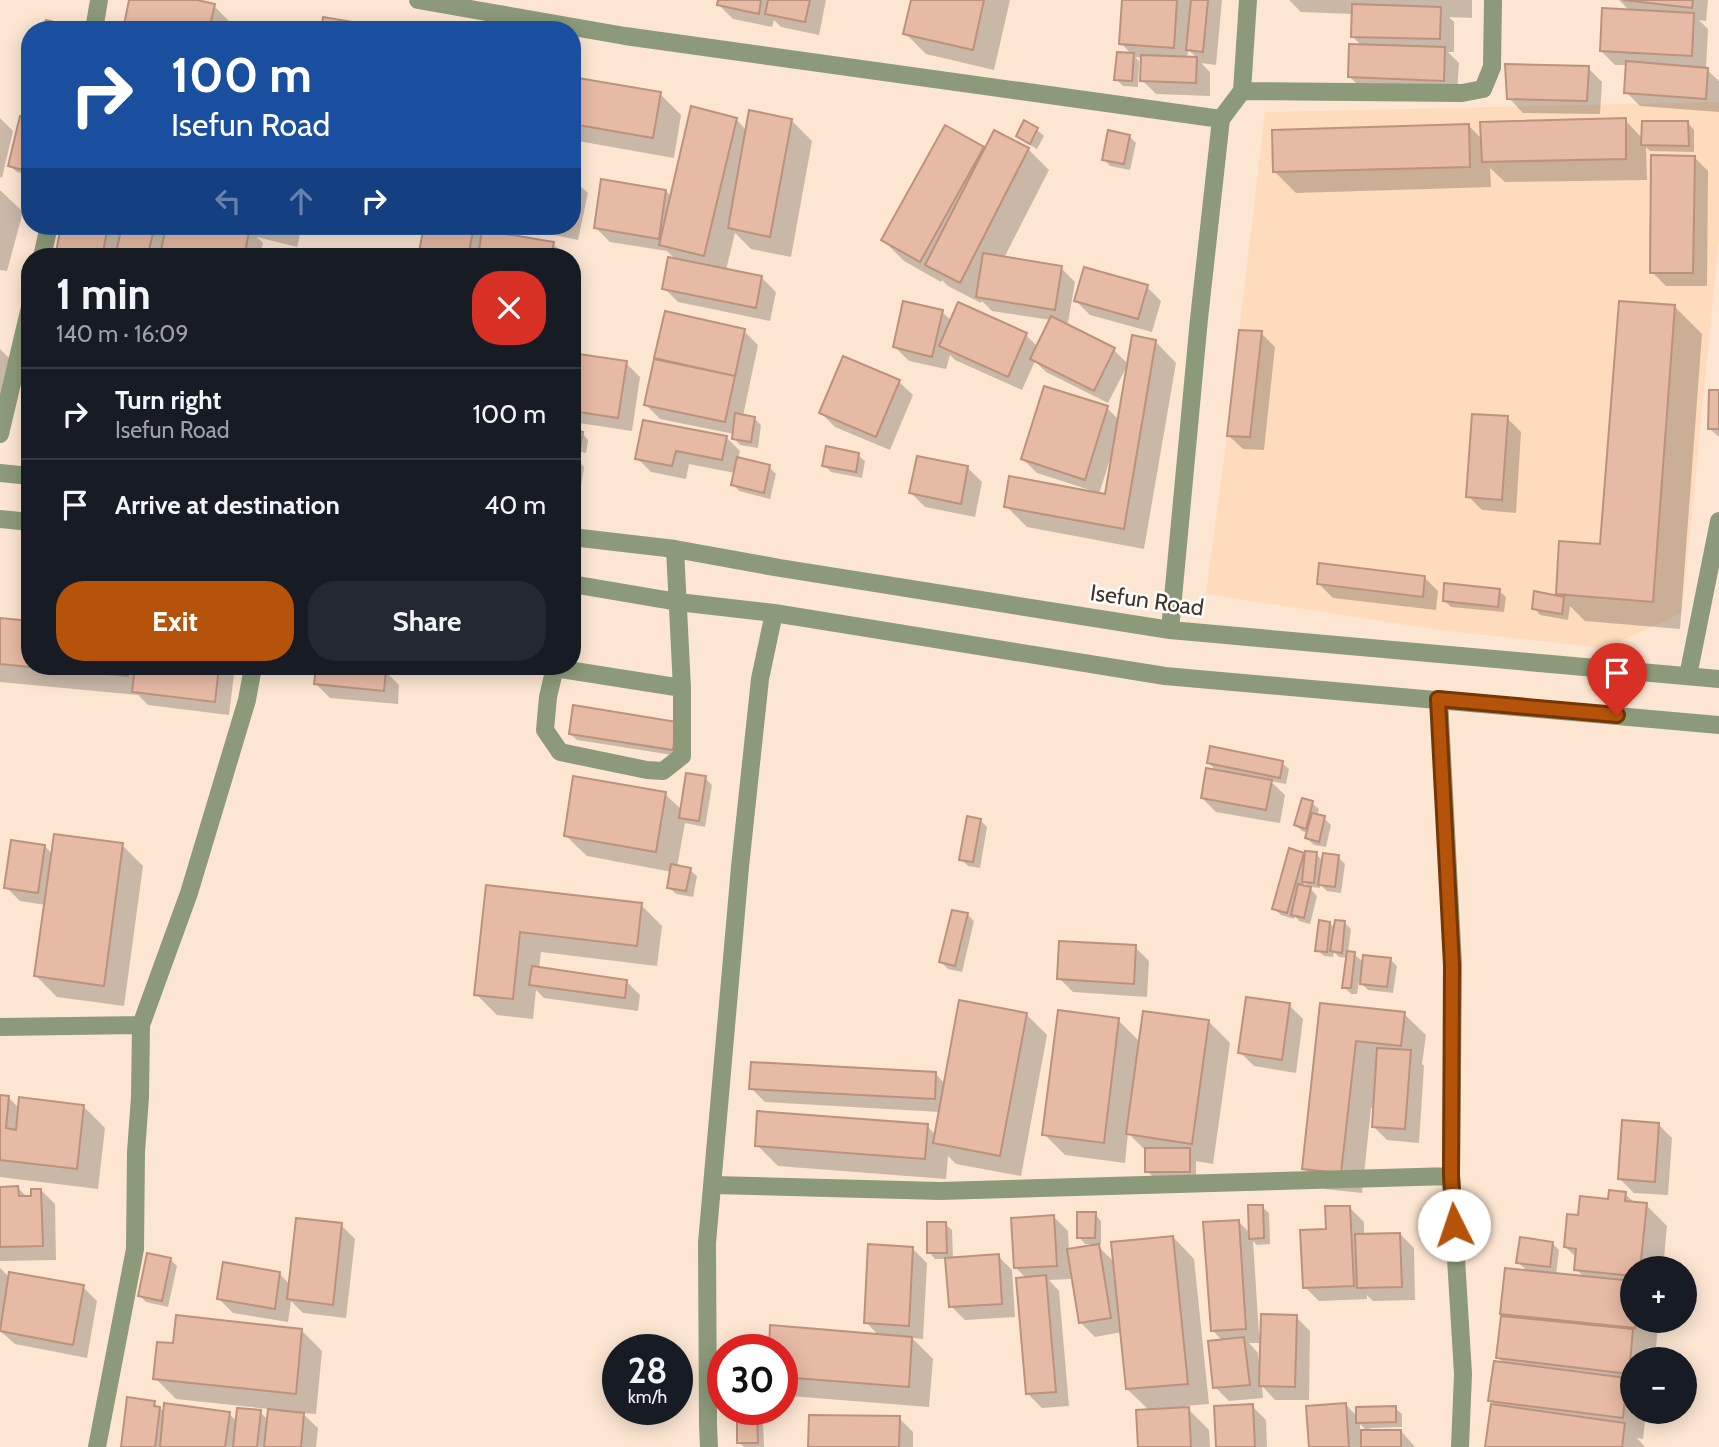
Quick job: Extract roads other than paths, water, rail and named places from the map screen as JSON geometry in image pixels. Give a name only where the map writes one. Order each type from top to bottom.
[{"type":"street","points":[[96,21],[99,0]]},
{"type":"street","points":[[418,0],[539,21]]},
{"type":"street","points":[[1170,630],[1221,119],[1242,91],[1248,0]]},
{"type":"street","points":[[1242,91],[1462,93],[1483,89],[1492,67],[1493,0]]},
{"type":"street","points":[[581,28],[1221,119]]},
{"type":"street","points":[[0,433],[21,345]]},
{"type":"street","points":[[0,473],[21,475]]},
{"type":"street","points":[[0,519],[21,521]]},
{"type":"street","points":[[1688,676],[1712,590],[1719,521]]},
{"type":"street","name":"Isefun Road","points":[[581,543],[675,549],[1170,630],[1719,679]]},
{"type":"street","points":[[553,675],[545,730],[560,752],[647,771],[663,771],[682,756],[682,688],[675,549]]},
{"type":"street","points":[[581,586],[678,602],[774,613],[1165,676],[1719,725]]},
{"type":"street","points":[[709,1447],[707,1243],[740,867],[760,679],[774,613]]},
{"type":"street","points":[[581,672],[682,688]]},
{"type":"street","points":[[97,1447],[135,1249],[141,1025],[189,893],[247,699],[252,675]]},
{"type":"street","points":[[1438,699],[1452,965],[1451,1175],[1463,1374],[1460,1447]]},
{"type":"street","points":[[0,1027],[141,1025]]},
{"type":"street","points":[[713,1185],[940,1191],[1451,1175]]}]
